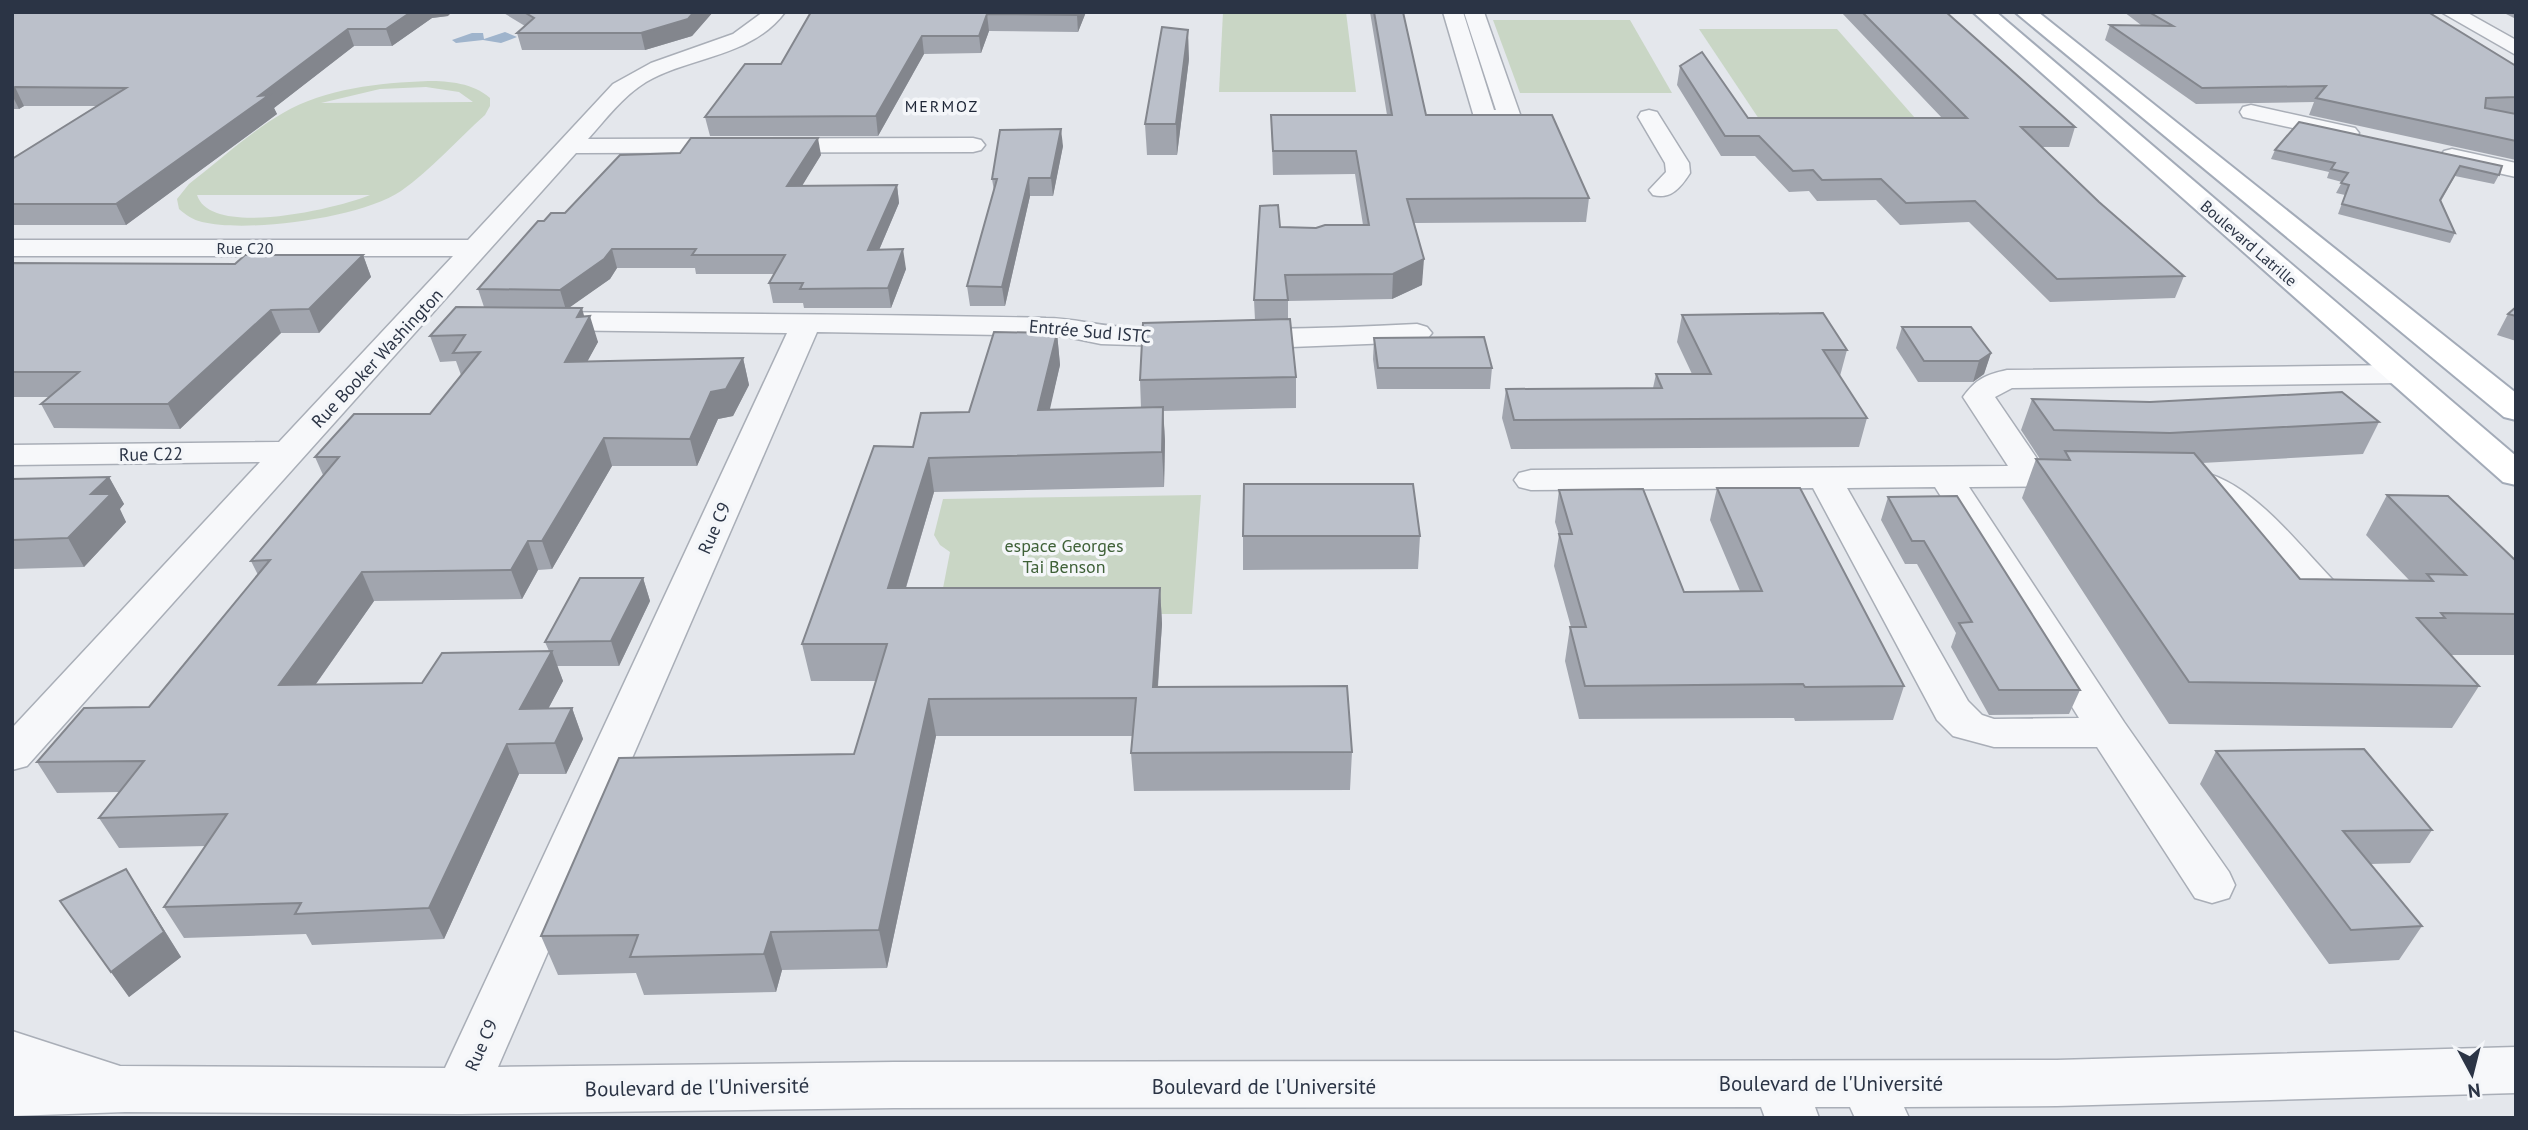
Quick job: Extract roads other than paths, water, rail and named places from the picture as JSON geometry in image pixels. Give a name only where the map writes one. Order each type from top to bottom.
[{"type":"main road","name":"Boulevard Latrille","points":[[1983,12],[2516,474]]},
{"type":"main road","points":[[2025,12],[2516,410]]},
{"type":"street","name":"Rue Booker Washington","points":[[12,755],[621,89],[638,76],[736,43],[755,32],[775,12]]},
{"type":"street","points":[[1453,12],[1485,117],[1510,117],[1474,12]]},
{"type":"street","points":[[2451,12],[2516,49]]},
{"type":"street","points":[[2486,32],[2516,32]]},
{"type":"street","points":[[2251,112],[2370,138]]},
{"type":"street","points":[[1649,117],[1676,163],[1678,173],[1662,190]]},
{"type":"street","points":[[569,146],[973,145]]},
{"type":"street","points":[[2436,153],[2516,170]]},
{"type":"street","name":"Rue C20","points":[[12,248],[478,248]]},
{"type":"street","points":[[412,320],[453,320]]},
{"type":"street","name":"Entrée Sud ISTC","points":[[806,324],[836,320],[931,326],[1064,327],[1080,332],[1114,335],[1229,339],[1417,333]]},
{"type":"street","points":[[520,321],[806,324]]},
{"type":"street","name":"Rue C9","points":[[461,1091],[806,324]]},
{"type":"street","points":[[2031,475],[1979,397],[1985,388],[2007,380],[2400,374]]},
{"type":"street","name":"Rue C22","points":[[12,455],[290,452]]},
{"type":"street","points":[[1531,480],[2031,475],[2114,477]]},
{"type":"street","points":[[1945,476],[2109,732],[2212,885]]},
{"type":"street","points":[[1824,477],[1952,710],[1968,726],[1994,733],[2109,732]]},
{"type":"street","points":[[2155,478],[2197,479],[2219,488],[2319,587]]},
{"type":"street","points":[[12,1053],[125,1089]]},
{"type":"street","name":"Boulevard de l'Université","points":[[12,1093],[125,1089],[461,1091],[894,1084],[1255,1086],[1874,1100],[2057,1083],[2516,1070]]},
{"type":"water","points":[[505,32],[517,37],[501,43],[483,40],[456,43],[452,40],[472,33],[483,33],[484,39]]},
{"type":"district","name":"MERMOZ","points":[[942,106]]},
{"type":"park label","name":"espace Georges Tai Benson","points":[[1064,555]]}]
